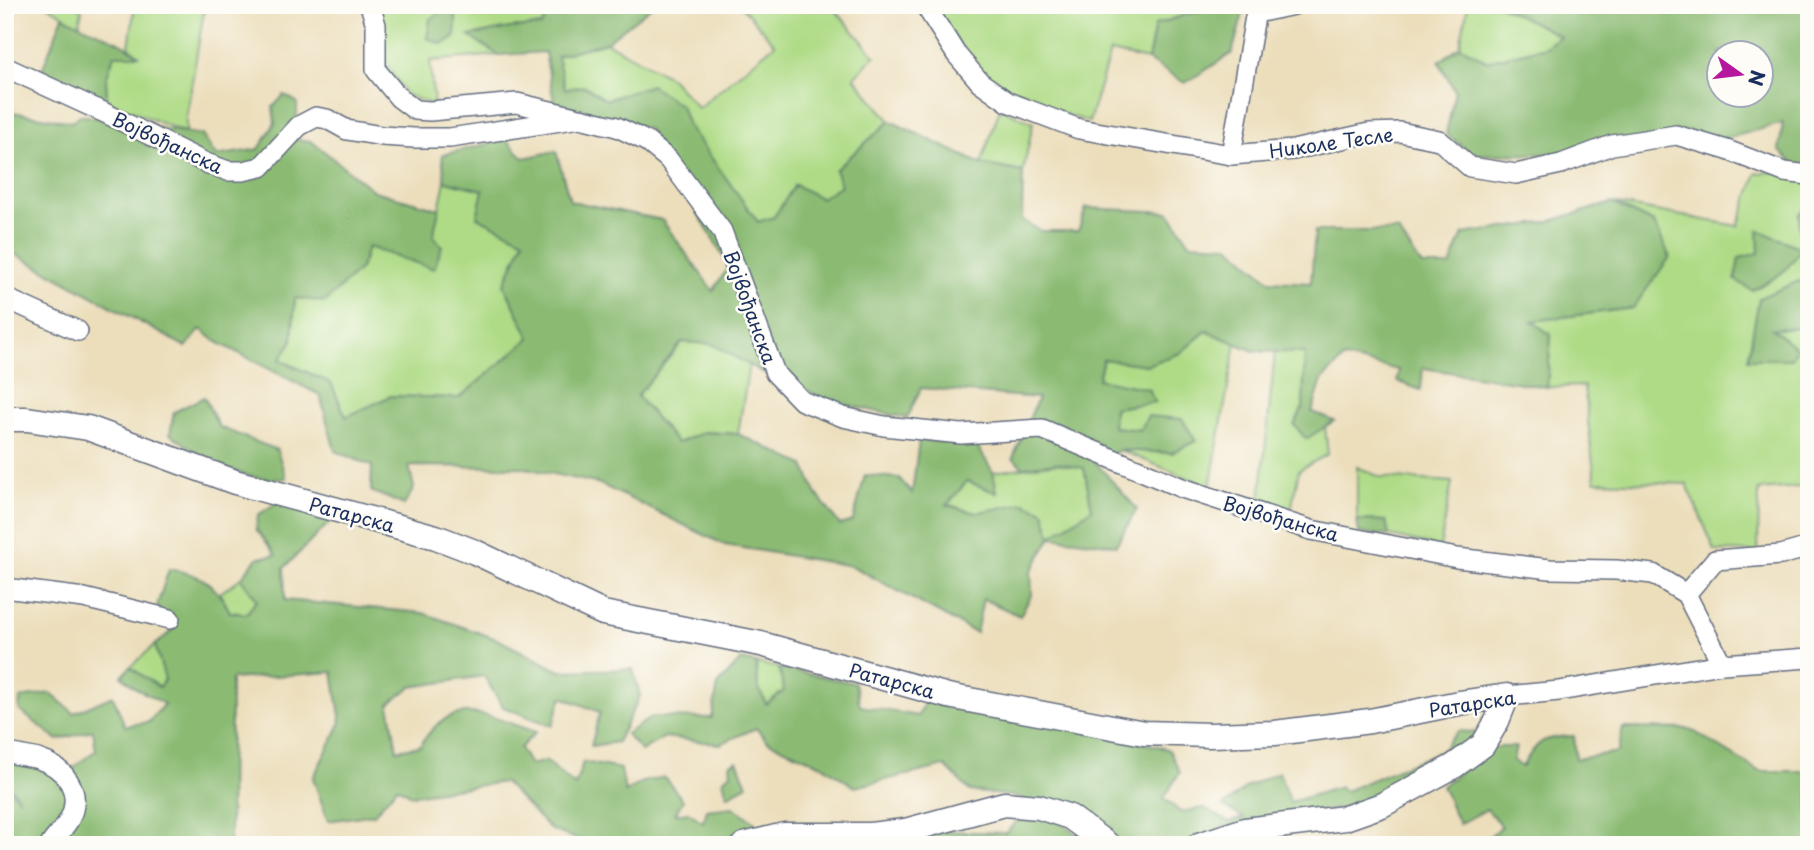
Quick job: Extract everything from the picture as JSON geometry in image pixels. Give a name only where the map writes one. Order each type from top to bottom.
[{"type":"street","points":[[370,5],[376,25],[376,70],[399,97],[415,110],[517,103],[580,118]]},
{"type":"street","name":"Николе Тесле","points":[[925,5],[956,54],[980,82],[1008,102],[1079,128],[1231,155],[1293,150],[1369,133],[1400,132],[1439,140],[1470,167],[1516,174],[1561,164],[1612,145],[1676,135],[1727,150],[1784,172],[1809,175]]},
{"type":"street","points":[[1231,155],[1257,9],[1294,5]]},
{"type":"street","name":"Војвођанска","points":[[5,67],[205,163],[228,170],[243,171],[261,167],[299,126],[316,117],[327,119],[347,130],[414,138],[450,138],[580,118],[617,127],[646,141],[668,159],[722,232],[775,373],[802,401],[843,417],[884,426],[961,433],[1042,429],[1182,488],[1311,530],[1457,558],[1550,569],[1616,570],[1653,574],[1686,594]]},
{"type":"street","points":[[5,298],[78,331]]},
{"type":"street","name":"Ратарска","points":[[5,419],[27,419],[88,428],[235,482],[436,537],[475,552],[603,613],[761,644],[948,695],[1144,733],[1275,733],[1370,721],[1459,703],[1559,691],[1722,664],[1809,658]]},
{"type":"street","points":[[1722,664],[1686,594],[1715,560],[1781,555],[1809,547]]},
{"type":"street","points":[[5,588],[84,598],[170,619]]},
{"type":"street","points":[[1199,845],[1245,830],[1345,818],[1382,805],[1454,766],[1483,745],[1497,722],[1507,696]]},
{"type":"street","points":[[5,751],[40,760],[60,770],[72,783],[71,816],[50,845]]},
{"type":"street","points":[[744,845],[784,835],[870,835],[905,831],[1004,804],[1039,807],[1070,817],[1108,845]]},
{"type":"green space","points":[[46,5],[75,5],[82,10],[79,25]]},
{"type":"green space","points":[[135,5],[205,5],[186,118],[186,133],[107,101],[106,79],[114,55],[138,54],[129,47]]},
{"type":"green space","points":[[374,5],[441,5],[440,13],[449,5],[554,5],[542,26],[510,28],[470,36],[499,55],[430,61],[434,105],[406,95],[385,62]]},
{"type":"green space","points":[[441,5],[449,5],[456,18],[455,38],[442,44],[427,38],[430,19],[440,13]]},
{"type":"green space","points":[[554,5],[654,5],[606,42],[557,56],[565,89],[585,86],[606,100],[651,85],[681,106],[688,126],[758,222],[774,217],[795,185],[821,198],[841,185],[835,170],[890,121],[981,164],[1023,172],[1022,220],[1041,231],[1078,231],[1086,208],[1169,212],[1190,243],[1228,245],[1270,281],[1311,283],[1315,231],[1398,231],[1422,266],[1450,266],[1463,234],[1547,222],[1612,203],[1654,223],[1670,257],[1633,308],[1532,321],[1551,335],[1547,387],[1423,368],[1421,390],[1397,381],[1399,370],[1344,358],[1322,380],[1312,412],[1334,421],[1306,439],[1294,425],[1303,407],[1305,353],[1254,351],[1206,331],[1180,353],[1147,365],[1103,359],[1098,379],[1148,389],[1155,402],[1114,408],[1113,427],[1140,430],[1148,416],[1182,419],[1196,441],[1171,453],[1120,450],[1096,463],[1137,509],[1116,545],[1051,537],[1031,572],[1032,594],[1020,616],[983,599],[976,633],[852,566],[725,545],[600,484],[521,467],[409,466],[414,488],[404,505],[371,491],[372,466],[335,451],[320,395],[215,341],[201,329],[186,347],[17,255],[5,253],[5,111],[72,122],[80,115],[202,135],[216,156],[259,149],[275,123],[273,107],[284,95],[297,102],[297,116],[280,138],[311,141],[374,191],[439,209],[433,236],[442,246],[434,269],[368,247],[360,269],[325,302],[295,298],[292,341],[280,360],[331,383],[346,417],[391,396],[459,398],[530,338],[504,285],[524,240],[477,217],[483,190],[445,181],[442,155],[506,139],[524,158],[556,151],[570,201],[662,220],[713,291],[729,266],[648,129],[554,102],[545,52],[499,55],[469,36],[510,28],[541,26]],"holes":[[[682,342],[712,344],[762,372],[833,402],[907,418],[921,388],[1038,398],[1013,458],[1023,467],[1057,463],[1084,468],[1092,509],[1051,536],[1044,511],[1024,503],[975,513],[947,505],[967,481],[997,493],[993,472],[976,444],[919,440],[912,493],[899,478],[865,475],[853,521],[840,525],[816,493],[804,465],[738,434],[704,432],[677,443],[637,396]]]},
{"type":"green space","points":[[740,5],[831,5],[875,56],[854,77],[890,121],[835,170],[842,185],[821,199],[795,185],[774,217],[758,222],[688,126],[681,106],[651,85],[606,100],[585,86],[565,90],[556,56],[606,42],[671,78],[698,108],[775,44]]},
{"type":"green space","points":[[932,5],[1246,5],[1244,10],[1203,9],[1155,25],[1148,60],[1110,52],[1089,122],[1006,95],[977,69]]},
{"type":"green space","points":[[1468,5],[1499,5],[1561,35],[1546,47],[1486,61],[1460,46]]},
{"type":"green space","points":[[1499,5],[1809,5],[1809,170],[1802,172],[1779,150],[1783,123],[1728,138],[1553,154],[1473,155],[1446,134],[1455,91],[1439,62],[1460,46],[1487,61],[1546,47],[1560,36]]},
{"type":"green space","points":[[1203,9],[1244,10],[1232,53],[1185,83],[1148,60],[1155,25]]},
{"type":"green space","points":[[63,16],[121,43],[139,55],[114,55],[106,79],[107,101],[115,105],[39,78]]},
{"type":"green space","points":[[1000,108],[1033,123],[1023,172],[981,164]]},
{"type":"green space","points":[[1809,170],[1809,205],[1799,215],[1801,248],[1809,246],[1809,289],[1799,281],[1771,329],[1809,328],[1809,486],[1759,490],[1758,552],[1715,551],[1687,484],[1595,481],[1584,386],[1547,387],[1551,336],[1531,321],[1633,308],[1654,223],[1612,203],[1738,226],[1757,173]]},
{"type":"green space","points":[[445,181],[484,190],[477,217],[525,240],[504,285],[531,338],[459,398],[391,396],[346,417],[279,360],[292,341],[295,297],[360,269],[368,247],[433,236]]},
{"type":"green space","points":[[1809,205],[1809,246],[1801,248],[1799,215]]},
{"type":"green space","points":[[1758,230],[1801,248],[1781,274],[1752,290],[1735,280],[1739,258],[1759,253]]},
{"type":"green space","points":[[1799,281],[1809,289],[1809,328],[1772,329],[1797,348],[1792,359],[1748,359],[1759,298]]},
{"type":"green space","points":[[1206,331],[1236,343],[1210,487],[1120,450],[1171,453],[1140,430],[1113,427],[1114,408],[1154,402],[1098,379],[1103,359],[1147,365],[1180,353]]},
{"type":"green space","points":[[682,342],[712,344],[749,365],[738,434],[705,432],[677,443],[636,396]]},
{"type":"green space","points":[[1275,352],[1305,353],[1303,408],[1306,438],[1325,426],[1328,454],[1299,470],[1291,510],[1260,501]]},
{"type":"green space","points":[[204,397],[219,427],[277,450],[286,478],[270,479],[240,473],[210,460],[170,434],[174,412]]},
{"type":"green space","points":[[1057,463],[1084,468],[1092,509],[1051,537],[1025,503],[975,513],[947,504],[967,481],[997,493],[993,472]]},
{"type":"green space","points":[[1357,467],[1380,477],[1452,482],[1440,547],[1389,536],[1386,521],[1357,520]]},
{"type":"green space","points":[[282,499],[332,520],[284,568],[285,600],[423,613],[497,639],[560,671],[633,669],[640,696],[617,742],[591,746],[600,712],[562,697],[552,726],[503,707],[484,676],[411,687],[389,704],[397,750],[420,746],[432,729],[445,719],[458,714],[487,716],[536,732],[520,748],[530,765],[546,761],[575,786],[583,762],[621,769],[625,792],[643,782],[664,777],[683,800],[675,814],[688,812],[703,822],[707,810],[733,807],[755,822],[747,838],[719,845],[593,845],[551,830],[504,782],[412,795],[397,787],[374,814],[328,821],[313,778],[341,722],[333,672],[231,679],[230,845],[5,845],[5,783],[19,799],[5,779],[5,752],[69,771],[96,750],[93,730],[58,740],[19,710],[20,698],[50,693],[74,713],[113,696],[125,726],[149,722],[164,704],[134,687],[122,676],[130,667],[159,687],[165,679],[155,645],[172,631],[157,606],[169,569],[206,581],[218,593],[230,612],[246,614],[257,600],[241,578],[257,558],[276,555],[256,529],[258,515]]},
{"type":"green space","points":[[1357,520],[1386,521],[1389,536],[1359,533]]},
{"type":"green space","points":[[241,578],[257,600],[246,614],[230,612],[220,593]]},
{"type":"green space","points":[[155,645],[165,679],[159,687],[130,667]]},
{"type":"green space","points":[[741,660],[756,663],[758,687],[766,704],[784,691],[779,668],[855,683],[860,706],[918,716],[927,699],[1157,746],[1169,750],[1180,772],[1164,798],[1180,812],[1204,808],[1229,822],[1244,818],[1223,806],[1248,786],[1279,772],[1290,802],[1340,787],[1345,791],[1441,751],[1458,731],[1476,732],[1466,749],[1436,761],[1368,804],[1224,827],[1185,845],[1116,845],[1019,797],[970,791],[945,766],[855,787],[822,765],[767,741],[756,728],[720,744],[665,737],[641,751],[626,734],[652,717],[712,718],[718,685]]},
{"type":"green space","points":[[756,663],[779,668],[784,691],[766,704],[758,687]]},
{"type":"green space","points":[[1623,728],[1690,729],[1759,771],[1809,771],[1809,845],[1477,845],[1502,827],[1487,809],[1459,824],[1442,786],[1491,747],[1516,747],[1513,760],[1522,767],[1533,750],[1548,739],[1574,736],[1576,759],[1618,752]]},
{"type":"green space","points":[[737,761],[747,785],[727,796],[723,780],[731,773],[730,764]]},
{"type":"green space","points":[[1024,813],[1061,823],[1094,845],[773,845],[939,831],[1006,833]]}]
